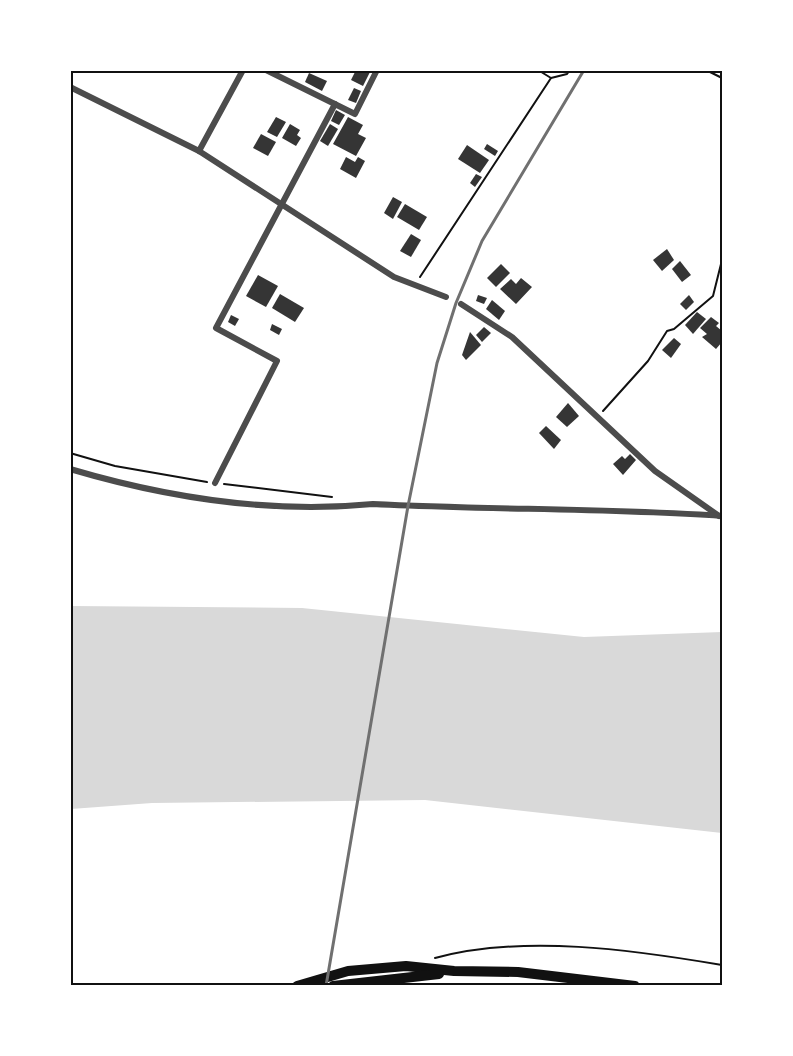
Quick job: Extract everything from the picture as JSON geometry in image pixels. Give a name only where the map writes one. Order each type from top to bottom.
[{"type":"main road","points":[[297,986],[319,977],[378,967],[406,966],[454,971],[518,972],[635,986]]},
{"type":"main road","points":[[333,986],[454,971]]},
{"type":"main road","points":[[576,986],[605,982]]},
{"type":"street","points":[[199,151],[243,70]]},
{"type":"street","points":[[266,70],[355,114],[377,70]]},
{"type":"street","points":[[70,87],[199,151],[394,277],[446,297]]},
{"type":"street","points":[[215,483],[277,361],[216,328],[280,203],[335,104]]},
{"type":"street","points":[[461,304],[512,337],[655,471],[721,516]]},
{"type":"street","points":[[70,469],[120,484],[237,504],[342,507],[373,504],[592,512],[641,511],[721,516]]},
{"type":"path","points":[[538,70],[550,78]]},
{"type":"path","points":[[415,284],[550,78],[567,74],[570,70]]},
{"type":"path","points":[[706,70],[723,78]]},
{"type":"path","points":[[597,417],[648,361],[668,331],[674,329],[713,296],[723,260]]},
{"type":"path","points":[[429,960],[497,948],[581,946],[723,965]]},
{"type":"shaded area","points":[[71,606],[302,608],[584,637],[722,632],[722,833],[425,800],[152,803],[71,809]]},
{"type":"building","points":[[356,70],[371,70],[363,86],[351,80]]},
{"type":"building","points":[[309,73],[327,81],[322,91],[305,82]]},
{"type":"building","points":[[354,88],[361,91],[356,103],[348,100]]},
{"type":"building","points":[[336,110],[345,115],[339,125],[331,121]]},
{"type":"building","points":[[276,117],[286,122],[277,137],[267,132]]},
{"type":"building","points":[[348,117],[363,125],[358,134],[366,138],[356,156],[333,144]]},
{"type":"building","points":[[290,124],[300,130],[297,135],[301,138],[296,146],[282,138]]},
{"type":"building","points":[[330,124],[338,129],[328,146],[320,141]]},
{"type":"building","points":[[261,134],[276,142],[268,156],[253,148]]},
{"type":"building","points":[[487,144],[498,151],[495,156],[484,149]]},
{"type":"building","points":[[467,145],[489,160],[480,173],[458,159]]},
{"type":"building","points":[[346,157],[355,162],[358,157],[365,161],[356,178],[340,169]]},
{"type":"building","points":[[476,174],[482,177],[475,187],[470,183]]},
{"type":"building","points":[[393,197],[402,202],[393,219],[384,213]]},
{"type":"building","points":[[405,204],[427,217],[419,230],[397,217]]},
{"type":"building","points":[[411,234],[421,240],[411,257],[400,251]]},
{"type":"building","points":[[667,249],[674,260],[662,271],[653,260]]},
{"type":"building","points":[[680,261],[691,275],[682,282],[672,269]]},
{"type":"building","points":[[501,264],[510,273],[496,287],[487,278]]},
{"type":"building","points":[[258,275],[278,286],[266,307],[246,296]]},
{"type":"building","points":[[521,278],[532,287],[516,304],[500,289],[511,279],[516,284]]},
{"type":"building","points":[[280,294],[304,308],[295,322],[272,308]]},
{"type":"building","points":[[478,295],[487,298],[484,304],[476,301]]},
{"type":"building","points":[[689,295],[694,302],[686,310],[680,304]]},
{"type":"building","points":[[492,300],[505,311],[499,320],[486,309]]},
{"type":"building","points":[[697,312],[706,319],[693,334],[685,325]]},
{"type":"building","points":[[231,315],[239,319],[235,326],[228,322]]},
{"type":"building","points":[[711,317],[719,323],[716,326],[722,331],[722,342],[716,349],[702,337],[707,334],[700,328]]},
{"type":"building","points":[[272,324],[282,329],[279,335],[270,330]]},
{"type":"building","points":[[484,327],[491,333],[482,342],[476,335]]},
{"type":"building","points":[[470,332],[481,345],[466,360],[462,355]]},
{"type":"building","points":[[674,338],[681,344],[671,358],[662,350]]},
{"type":"building","points":[[568,403],[579,416],[567,427],[556,417]]},
{"type":"building","points":[[546,426],[561,440],[554,449],[539,433]]},
{"type":"building","points":[[630,454],[636,460],[623,475],[613,464],[622,456],[625,459]]},
{"type":"railway","points":[[326,986],[408,506],[437,363],[456,303],[482,241],[584,70]]}]
